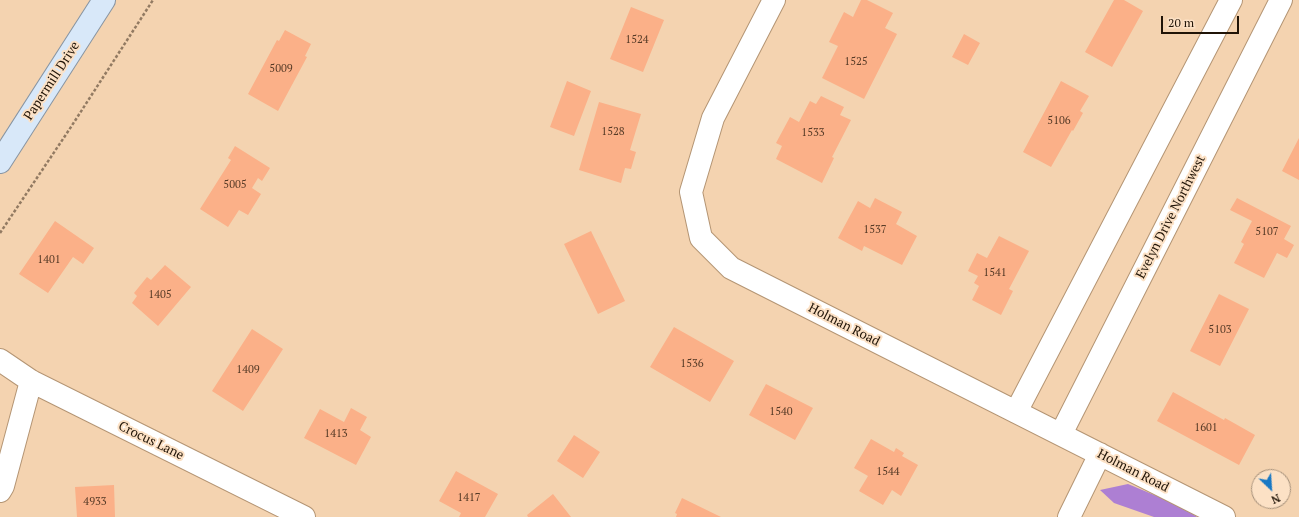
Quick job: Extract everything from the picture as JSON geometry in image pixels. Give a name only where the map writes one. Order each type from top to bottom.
[{"type":"main road","name":"Papermill Drive","points":[[0,162],[104,0]]},
{"type":"street","name":"Holman Road","points":[[774,0],[713,118],[691,192],[701,238],[731,268],[1224,517]]},
{"type":"street","points":[[1016,412],[1231,0]]},
{"type":"street","name":"Evelyn Drive Northwest","points":[[1061,434],[1281,0]]},
{"type":"street","name":"Crocus Lane","points":[[0,360],[31,381],[304,517]]},
{"type":"street","points":[[0,491],[3,486],[31,381]]},
{"type":"street","points":[[1069,517],[1100,454]]},
{"type":"path","points":[[0,232],[69,130],[153,0]]},
{"type":"shaded area","points":[[1128,484],[1183,507],[1197,517],[1154,517],[1114,503],[1100,490]]},
{"type":"building","points":[[861,0],[867,0],[893,13],[885,28],[897,34],[864,99],[822,78],[838,46],[829,42],[844,12],[853,17]]},
{"type":"building","points":[[1114,0],[1124,0],[1143,11],[1112,67],[1085,52]]},
{"type":"building","points":[[631,7],[664,20],[643,72],[610,59]]},
{"type":"building","points":[[285,30],[311,44],[305,56],[307,57],[278,111],[248,94],[277,40],[279,41]]},
{"type":"building","points":[[964,34],[980,43],[968,65],[952,57]]},
{"type":"building","points":[[567,81],[591,91],[574,136],[550,127]]},
{"type":"building","points":[[1061,81],[1089,96],[1080,111],[1083,113],[1051,167],[1023,152]]},
{"type":"building","points":[[821,96],[844,107],[840,115],[851,120],[832,157],[834,158],[822,183],[776,159],[782,146],[776,143],[790,117],[799,122],[810,101],[816,104]]},
{"type":"building","points":[[599,102],[641,114],[630,150],[636,152],[631,169],[625,168],[621,183],[579,170]]},
{"type":"building","points":[[1299,138],[1299,180],[1282,171]]},
{"type":"building","points":[[235,146],[270,168],[262,181],[258,178],[252,188],[261,194],[248,215],[239,210],[228,227],[200,209],[231,160],[228,158]]},
{"type":"building","points":[[875,198],[902,212],[896,224],[917,236],[902,265],[864,246],[862,251],[838,238],[858,201],[870,208]]},
{"type":"building","points":[[1237,198],[1291,226],[1284,239],[1294,245],[1287,258],[1277,253],[1264,278],[1234,263],[1244,244],[1241,242],[1252,221],[1230,210]]},
{"type":"building","points":[[55,221],[94,248],[83,264],[73,257],[48,293],[19,274]]},
{"type":"building","points":[[591,231],[625,301],[598,314],[564,244]]},
{"type":"building","points":[[999,236],[1029,251],[1009,289],[1013,291],[1001,315],[972,300],[979,286],[974,283],[978,276],[968,271],[977,253],[987,258]]},
{"type":"building","points":[[165,265],[191,287],[158,326],[132,303],[137,296],[134,293],[147,277],[151,280]]},
{"type":"building","points":[[1219,294],[1249,309],[1220,366],[1190,351]]},
{"type":"building","points":[[674,327],[734,361],[710,402],[650,367]]},
{"type":"building","points":[[252,329],[283,349],[243,411],[212,391]]},
{"type":"building","points":[[766,384],[813,408],[795,440],[749,415]]},
{"type":"building","points":[[1173,392],[1255,435],[1239,465],[1157,421]]},
{"type":"building","points":[[351,408],[367,417],[360,430],[371,437],[356,465],[304,438],[320,409],[344,422]]},
{"type":"building","points":[[574,435],[600,452],[583,478],[557,461]]},
{"type":"building","points":[[871,439],[894,452],[896,448],[904,453],[902,456],[918,465],[901,496],[892,490],[883,505],[859,491],[868,476],[854,468]]},
{"type":"building","points":[[456,471],[498,494],[485,517],[459,517],[461,513],[439,501]]},
{"type":"building","points":[[114,485],[115,517],[77,517],[75,487]]},
{"type":"building","points":[[553,494],[571,517],[528,517],[527,515]]},
{"type":"building","points":[[682,498],[721,517],[676,517],[677,514],[675,513]]}]
